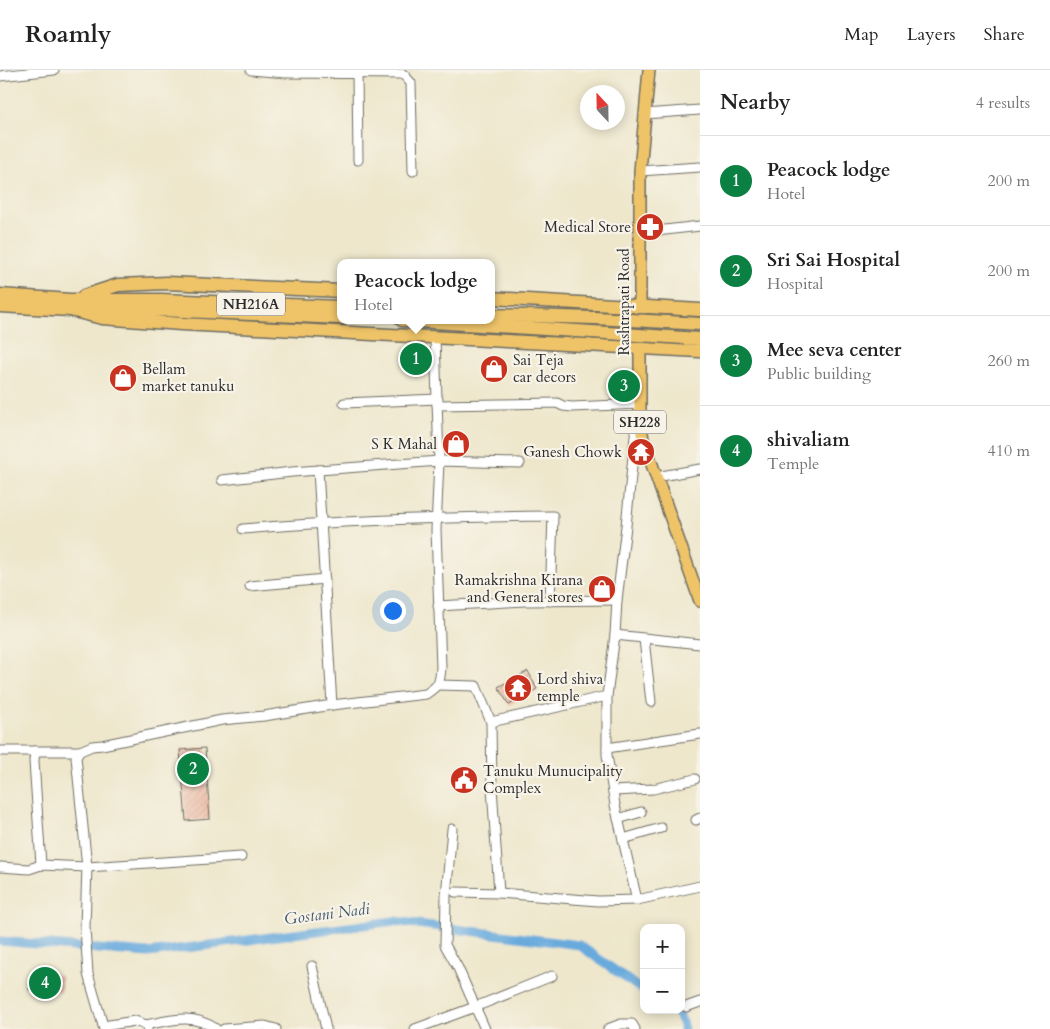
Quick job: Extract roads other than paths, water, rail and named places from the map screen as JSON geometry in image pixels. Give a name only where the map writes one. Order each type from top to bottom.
[{"type":"highway","points":[[70,305],[118,286],[167,283],[337,291]]},
{"type":"highway","name":"NH216A","points":[[0,295],[70,305],[337,318]]},
{"type":"highway","points":[[495,298],[700,310]]},
{"type":"highway","name":"NH216A","points":[[0,306],[70,305],[161,300],[337,307]]},
{"type":"highway","points":[[70,305],[102,318],[435,338],[700,351]]},
{"type":"highway","points":[[495,315],[700,324]]},
{"type":"highway","points":[[465,324],[700,339]]},
{"type":"main road","name":"SH228","points":[[639,233],[640,171],[649,70]]},
{"type":"main road","name":"Rashtrapati Road","points":[[639,233],[640,422],[643,439],[700,601]]},
{"type":"street","points":[[0,76],[54,70]]},
{"type":"street","points":[[251,70],[286,73],[403,74],[411,83],[413,171]]},
{"type":"street","points":[[357,73],[358,160]]},
{"type":"street","points":[[644,114],[700,110]]},
{"type":"street","points":[[640,171],[700,167]]},
{"type":"street","points":[[639,233],[700,226]]},
{"type":"street","points":[[435,338],[439,461],[437,518],[440,673],[438,685]]},
{"type":"street","points":[[344,403],[557,403],[572,407],[640,404]]},
{"type":"street","points":[[637,900],[613,791],[607,748],[607,696],[616,635],[616,600],[636,426],[640,422]]},
{"type":"street","points":[[222,480],[318,470],[439,461],[520,463]]},
{"type":"street","points":[[656,477],[700,469]]},
{"type":"street","points":[[318,470],[332,705]]},
{"type":"street","points":[[243,529],[321,523],[437,518],[552,516],[550,601]]},
{"type":"street","points":[[250,586],[325,579]]},
{"type":"street","points":[[438,606],[616,600]]},
{"type":"street","points":[[616,635],[700,644]]},
{"type":"street","points":[[644,639],[651,702]]},
{"type":"street","points":[[0,751],[80,751],[92,746],[222,720],[426,694],[438,685],[476,686],[491,722],[492,787],[499,893]]},
{"type":"street","points":[[491,722],[607,696]]},
{"type":"street","points":[[607,748],[700,734]]},
{"type":"street","points":[[35,751],[34,761],[41,865]]},
{"type":"street","points":[[80,751],[76,757],[87,867],[86,927],[88,974],[104,1028],[135,1021],[146,1027],[181,1018],[194,1018],[216,1029]]},
{"type":"street","points":[[613,791],[653,789],[695,779]]},
{"type":"street","points":[[618,819],[641,812]]},
{"type":"street","points":[[623,839],[661,828]]},
{"type":"street","points":[[452,829],[450,894],[445,945],[458,968],[485,1029]]},
{"type":"street","points":[[0,867],[28,869],[41,865],[87,867],[240,856]]},
{"type":"street","points":[[450,894],[499,893],[598,901],[637,900],[700,886]]},
{"type":"street","points":[[312,966],[326,1029]]},
{"type":"street","points":[[415,1029],[552,976]]},
{"type":"street","points":[[686,1008],[700,1002]]},
{"type":"street","points":[[608,1029],[621,1024],[632,1024],[635,1029]]},
{"type":"street","points":[[224,1029],[264,1026],[276,1029]]},
{"type":"waterway","name":"Gostani Nadi","points":[[0,941],[148,953],[394,921],[579,945],[640,988]]},
{"type":"waterway","name":"Gostani Nadi","points":[[677,1014],[680,1016],[684,1029]]},
{"type":"place","name":"Medical Store","points":[[650,227]]},
{"type":"place","name":"Peacock lodge","points":[[416,359]]},
{"type":"place","name":"Sai Teja car decors","points":[[494,369]]},
{"type":"place","name":"Bellam market tanuku","points":[[123,378]]},
{"type":"place","name":"Mee seva center","points":[[624,386]]},
{"type":"place","name":"S K Mahal","points":[[456,444]]},
{"type":"place","name":"Ganesh Chowk","points":[[641,452]]},
{"type":"place","name":"Ramakrishna Kirana and General stores","points":[[602,589]]},
{"type":"place","name":"Lord shiva temple","points":[[518,688]]},
{"type":"place","name":"Sri Sai Hospital","points":[[193,769]]},
{"type":"place","name":"Tanuku Munucipality Complex","points":[[464,780]]},
{"type":"place","name":"shivaliam","points":[[45,983]]}]
